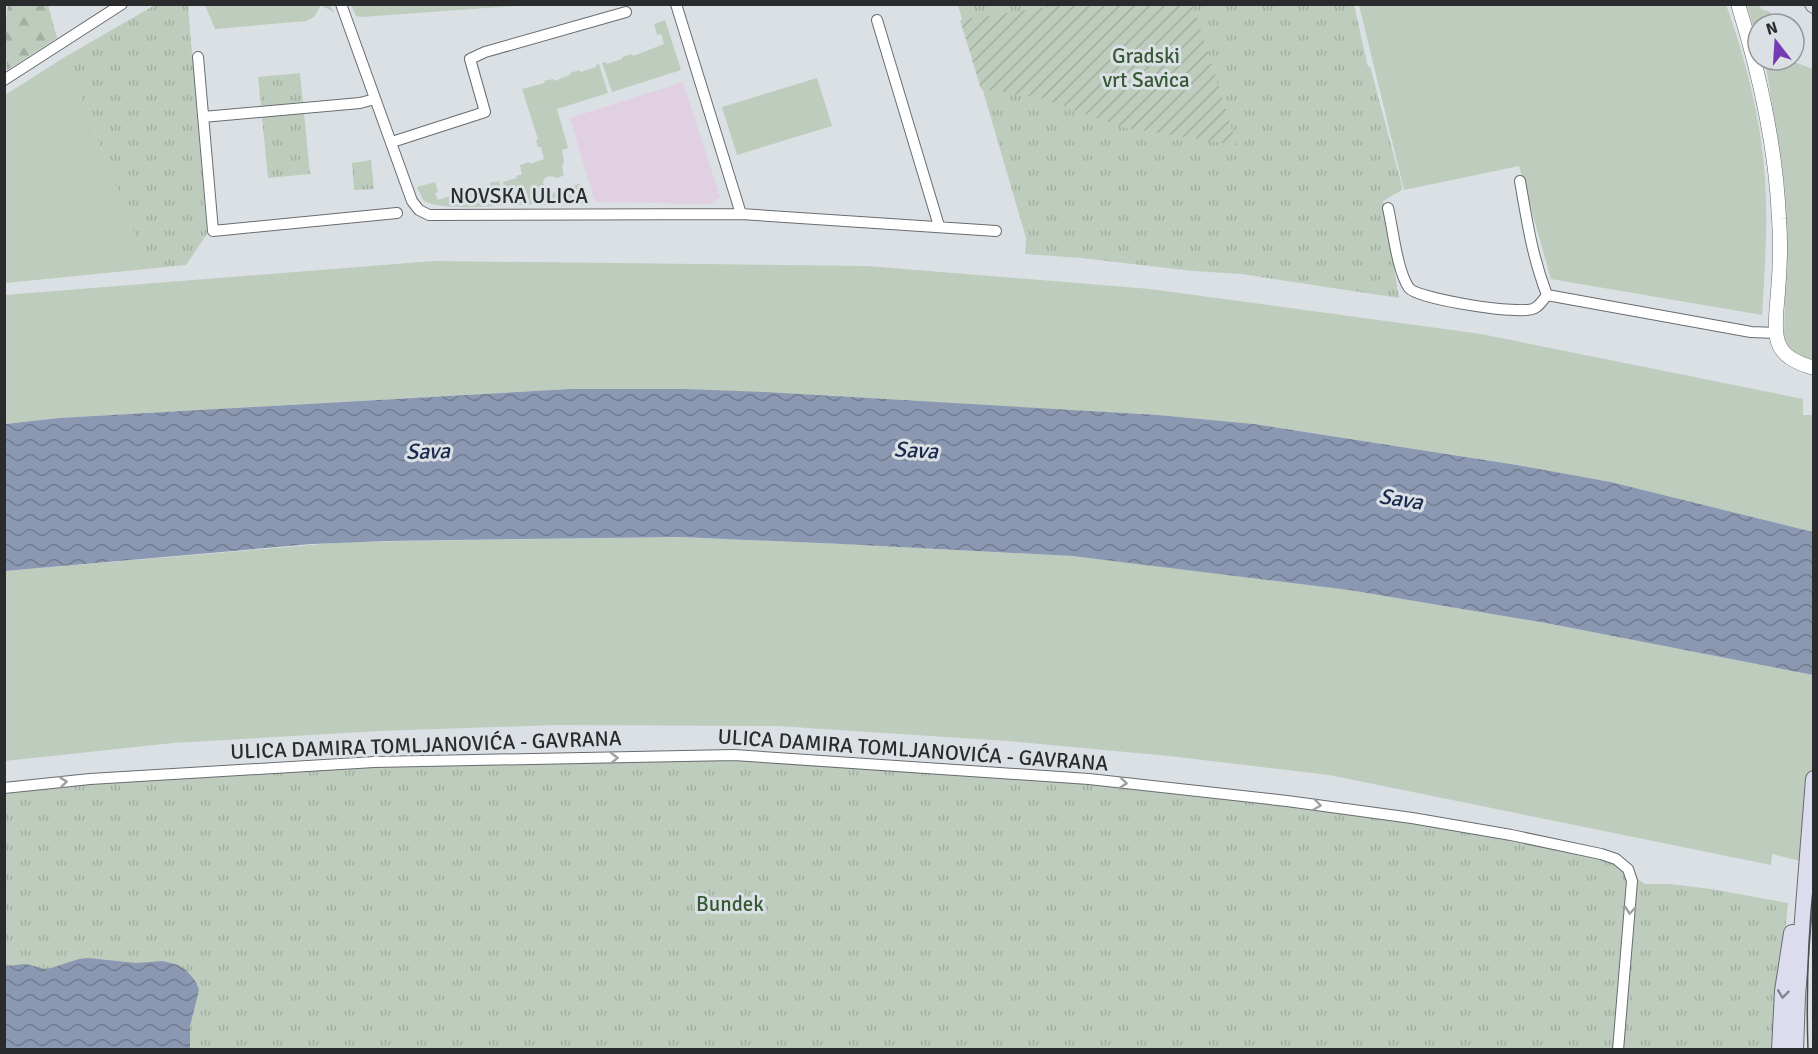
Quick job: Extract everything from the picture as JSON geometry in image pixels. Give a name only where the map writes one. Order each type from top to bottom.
[{"type":"main road","points":[[1780,1050],[1783,991],[1806,862],[1814,779]]},
{"type":"main road","points":[[1795,1050],[1801,896]]},
{"type":"street","points":[[4,80],[122,4]]},
{"type":"street","name":"NOVSKA ULICA","points":[[341,4],[412,201],[419,210],[429,215],[741,214],[996,231]]},
{"type":"street","points":[[676,4],[741,214]]},
{"type":"street","points":[[1738,4],[1766,105],[1777,188],[1780,255],[1777,339],[1783,353],[1794,361],[1814,368]]},
{"type":"street","points":[[392,142],[485,112],[470,59],[485,52],[626,12]]},
{"type":"street","points":[[877,20],[939,226]]},
{"type":"street","points":[[198,57],[213,231],[397,213]]},
{"type":"street","points":[[203,117],[350,104],[375,99]]},
{"type":"street","points":[[1520,181],[1531,246],[1547,295]]},
{"type":"street","points":[[1388,208],[1402,275],[1411,290],[1431,297],[1518,312],[1534,309],[1547,295]]},
{"type":"street","points":[[1547,295],[1751,332],[1776,333]]},
{"type":"street","name":"ULICA DAMIRA TOMLJANOVIĆA - GAVRANA","points":[[4,788],[90,779],[374,762],[734,755],[1089,779],[1287,801],[1412,818],[1511,835],[1601,854],[1616,859],[1628,869],[1632,881],[1618,1050]]},
{"type":"shaded area","points":[[683,82],[720,197],[710,204],[595,202],[570,118]]},
{"type":"green space","name":"Gradski vrt Savica","points":[[1068,4],[1193,5],[1237,145],[1125,128],[1043,99],[981,89],[960,20]]},
{"type":"green space","points":[[8,5],[48,5],[57,38],[7,70],[4,31]]},
{"type":"green space","points":[[155,5],[188,5],[207,234],[186,265],[136,270],[142,253],[65,57]]},
{"type":"green space","points":[[205,5],[321,5],[314,17],[306,21],[215,29]]},
{"type":"green space","points":[[321,5],[329,5],[335,13]]},
{"type":"green space","points":[[351,5],[528,5],[362,17],[356,16]]},
{"type":"green space","points":[[958,5],[1354,5],[1368,67],[1370,66],[1402,186],[1402,190],[1383,201],[1399,298],[1241,274],[1025,254],[1026,238]]},
{"type":"green space","points":[[1359,5],[1726,5],[1752,90],[1763,156],[1766,229],[1762,315],[1551,279],[1519,166],[1404,190]]},
{"type":"green space","points":[[1747,5],[1760,5],[1761,9],[1770,12],[1749,12]]},
{"type":"green space","points":[[665,20],[681,70],[612,92],[602,63],[607,64],[664,44],[661,34],[657,35],[654,24]]},
{"type":"green space","points":[[65,57],[142,253],[136,270],[5,283],[5,95]]},
{"type":"green space","points":[[599,64],[608,93],[557,109],[568,148],[562,150],[564,175],[558,178],[550,176],[545,178],[543,183],[545,188],[538,194],[535,204],[509,205],[503,182],[522,174],[520,165],[544,159],[541,147],[538,147],[536,140],[538,139],[522,89],[545,83],[544,81],[553,79],[554,81],[570,73],[579,70],[580,72]]},
{"type":"green space","points":[[1806,66],[1813,69],[1813,361],[1794,352],[1788,346],[1784,335],[1786,263],[1782,167],[1767,72],[1806,72]]},
{"type":"green space","points":[[300,73],[310,174],[268,178],[258,77]]},
{"type":"green space","points":[[817,78],[832,126],[737,155],[722,107]]},
{"type":"green space","points":[[371,160],[374,189],[354,190],[352,163]]},
{"type":"green space","points":[[499,181],[506,205],[441,206],[424,201],[417,187],[435,182],[438,192],[435,193],[438,200],[450,196],[451,198],[476,188],[478,190]]},
{"type":"green space","points":[[580,183],[586,204],[541,205],[545,195],[571,188]]},
{"type":"green space","points":[[434,261],[867,266],[1150,289],[1481,334],[1803,399],[1803,415],[1813,415],[1813,532],[1611,482],[1517,465],[1254,424],[1158,415],[685,389],[570,389],[59,418],[5,424],[5,295]]},
{"type":"green space","points":[[680,537],[1072,556],[1175,568],[1349,590],[1546,623],[1813,675],[1813,864],[1772,854],[1771,865],[1329,775],[1169,756],[1007,741],[778,726],[556,725],[379,731],[173,743],[5,761],[5,571],[346,542]]},
{"type":"green space","name":"Bundek","points":[[721,757],[1085,783],[1286,805],[1414,822],[1586,854],[1613,863],[1645,884],[1670,884],[1711,889],[1788,903],[1774,1049],[5,1049],[4,794],[98,783],[369,764]]},
{"type":"water","name":"Sava","points":[[570,389],[765,392],[1158,415],[1254,424],[1611,482],[1813,532],[1813,675],[1546,623],[1349,590],[1072,556],[680,537],[386,541],[312,544],[5,571],[5,424],[59,418]]},
{"type":"water","points":[[88,958],[136,963],[163,961],[178,965],[187,971],[199,990],[190,1026],[190,1049],[5,1049],[5,966],[26,964],[45,969]]},
{"type":"tram line","points":[[1808,1050],[1808,964],[1814,879]]}]
